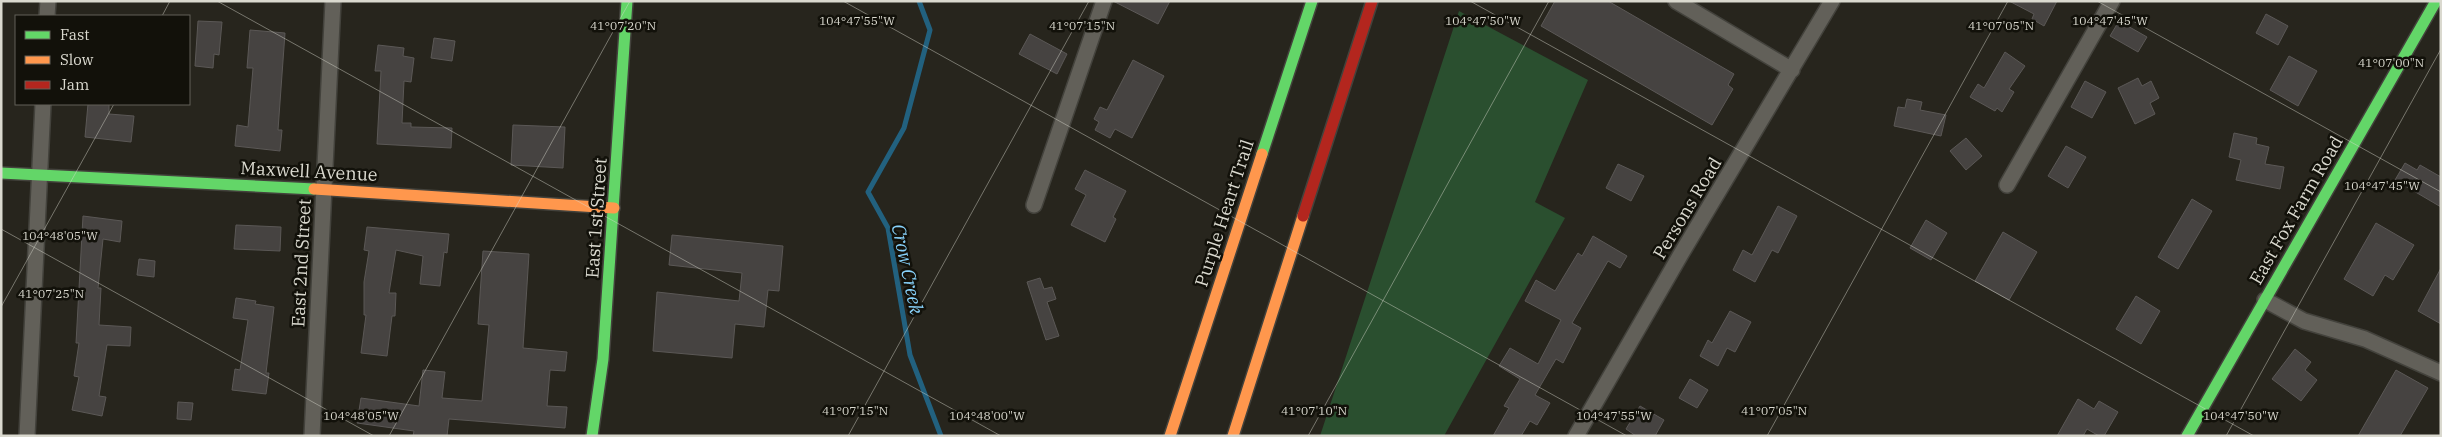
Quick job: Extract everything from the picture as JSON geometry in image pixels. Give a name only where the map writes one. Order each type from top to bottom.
[{"type":"main road","name":"East 1st Street","points":[[592,436],[603,360],[627,1]]},
{"type":"main road","name":"Purple Heart Trail","points":[[1170,436],[1312,1]]},
{"type":"main road","points":[[1233,436],[1372,1]]},
{"type":"main road","name":"East Fox Farm Road","points":[[2187,436],[2436,1]]},
{"type":"main road","name":"Maxwell Avenue","points":[[1,173],[324,189],[614,208]]},
{"type":"street","points":[[47,15],[48,1]]},
{"type":"street","name":"East 2nd Street","points":[[312,436],[333,1]]},
{"type":"street","points":[[1034,205],[1104,1]]},
{"type":"street","points":[[1676,1],[1792,70]]},
{"type":"street","name":"Persons Road","points":[[1576,436],[1681,254],[1832,1]]},
{"type":"street","points":[[2007,185],[2112,1]]},
{"type":"street","points":[[27,436],[43,105]]},
{"type":"street","points":[[2265,300],[2304,321],[2365,339],[2441,373]]},
{"type":"green space","points":[[1459,11],[1588,80],[1535,202],[1565,218],[1444,436],[1320,436]]},
{"type":"building","points":[[1113,1],[1170,1],[1158,24]]},
{"type":"building","points":[[1555,1],[1608,1],[1734,74],[1728,85],[1733,89],[1712,125],[1541,26]]},
{"type":"building","points":[[2009,1],[2057,1],[2044,26],[2032,19],[2034,14]]},
{"type":"building","points":[[2266,14],[2288,26],[2278,45],[2256,33]]},
{"type":"building","points":[[198,21],[222,22],[219,55],[214,54],[213,68],[195,66]]},
{"type":"building","points":[[2119,21],[2147,37],[2138,52],[2110,36]]},
{"type":"building","points":[[250,30],[285,33],[278,130],[282,130],[280,151],[235,146],[237,125],[248,127],[253,68],[247,68]]},
{"type":"building","points":[[1030,34],[1067,54],[1057,74],[1019,54]]},
{"type":"building","points":[[434,38],[455,41],[452,61],[431,58]]},
{"type":"building","points":[[378,45],[404,48],[403,56],[414,58],[411,82],[404,81],[402,123],[411,123],[411,127],[452,128],[451,148],[377,144],[381,71],[375,71]]},
{"type":"building","points":[[2005,52],[2025,66],[2009,89],[2014,92],[2002,112],[1997,108],[1995,111],[1970,97],[1978,84],[1984,88]]},
{"type":"building","points":[[2289,56],[2317,71],[2298,106],[2270,90]]},
{"type":"building","points":[[1133,60],[1164,76],[1132,138],[1115,129],[1110,138],[1095,130],[1099,122],[1094,119],[1100,107],[1107,110]]},
{"type":"building","points":[[2138,78],[2142,86],[2151,81],[2159,98],[2150,103],[2155,114],[2135,124],[2118,88]]},
{"type":"building","points":[[2085,81],[2106,92],[2092,118],[2071,107]]},
{"type":"building","points":[[1907,99],[1922,102],[1920,110],[1946,115],[1941,136],[1894,126],[1898,107],[1905,108]]},
{"type":"building","points":[[88,105],[109,105],[109,114],[134,116],[131,142],[85,137]]},
{"type":"building","points":[[513,125],[565,127],[563,168],[511,165]]},
{"type":"building","points":[[2234,133],[2257,138],[2256,144],[2269,147],[2265,164],[2284,167],[2280,189],[2236,180],[2241,160],[2229,157]]},
{"type":"building","points":[[1966,138],[1982,156],[1966,170],[1950,151]]},
{"type":"building","points":[[2066,146],[2086,157],[2068,188],[2048,176]]},
{"type":"building","points":[[2405,163],[2417,170],[2420,165],[2441,177],[2441,207],[2395,180]]},
{"type":"building","points":[[1618,164],[1644,176],[1631,201],[1606,188]]},
{"type":"building","points":[[1085,170],[1126,191],[1113,217],[1116,219],[1105,242],[1071,225],[1086,195],[1075,189]]},
{"type":"building","points":[[2192,199],[2212,211],[2178,269],[2158,257]]},
{"type":"building","points":[[1778,206],[1797,216],[1778,253],[1772,250],[1755,282],[1733,270],[1743,250],[1752,255]]},
{"type":"building","points":[[83,216],[122,221],[120,242],[103,239],[98,288],[101,288],[99,325],[131,327],[130,346],[107,345],[99,396],[106,397],[102,416],[72,410],[79,377],[74,376],[79,343],[76,343]]},
{"type":"building","points":[[1926,220],[1947,233],[1931,260],[1910,248]]},
{"type":"building","points":[[2376,223],[2414,245],[2393,280],[2385,275],[2373,296],[2344,279]]},
{"type":"building","points":[[236,225],[281,227],[280,251],[234,249]]},
{"type":"building","points":[[367,227],[449,234],[447,253],[444,252],[440,286],[420,284],[423,256],[396,250],[389,293],[396,293],[395,316],[392,316],[387,356],[361,353],[366,315],[364,315],[364,282],[369,251],[364,250]]},
{"type":"building","points":[[2003,232],[2037,252],[2009,300],[1975,281]]},
{"type":"building","points":[[672,235],[783,246],[779,291],[768,290],[764,327],[735,324],[732,358],[653,351],[657,292],[739,301],[742,273],[669,265]]},
{"type":"building","points":[[1593,236],[1627,256],[1620,268],[1608,261],[1572,323],[1581,328],[1563,363],[1556,359],[1535,395],[1550,403],[1537,425],[1530,421],[1521,436],[1493,436],[1509,408],[1504,406],[1520,379],[1499,366],[1510,348],[1538,364],[1561,320],[1525,301],[1536,280],[1555,291],[1578,253],[1582,256]]},
{"type":"building","points":[[483,251],[529,254],[523,348],[567,352],[565,371],[550,370],[547,406],[567,407],[565,428],[449,419],[447,436],[413,436],[414,431],[357,423],[361,398],[419,406],[423,370],[445,372],[442,398],[482,401],[489,325],[478,324]]},
{"type":"building","points":[[139,259],[155,261],[154,277],[137,275]]},
{"type":"building","points":[[2441,268],[2441,324],[2418,311]]},
{"type":"building","points":[[1040,278],[1044,289],[1052,287],[1056,299],[1047,302],[1059,336],[1046,340],[1027,282]]},
{"type":"building","points":[[2136,296],[2160,311],[2141,344],[2116,329]]},
{"type":"building","points":[[236,298],[256,301],[255,304],[274,307],[266,373],[269,373],[266,394],[232,390],[235,369],[240,370],[248,320],[233,318]]},
{"type":"building","points":[[1730,311],[1751,322],[1735,352],[1727,348],[1718,366],[1700,356],[1708,340],[1712,343]]},
{"type":"building","points":[[2295,349],[2311,362],[2305,370],[2317,380],[2301,401],[2272,379]]},
{"type":"building","points":[[2396,370],[2428,388],[2400,436],[2358,436]]},
{"type":"building","points":[[1690,379],[1708,390],[1697,408],[1679,398]]},
{"type":"building","points":[[2078,399],[2094,409],[2099,401],[2118,412],[2104,436],[2099,436],[2087,429],[2083,436],[2057,436]]},
{"type":"building","points":[[178,402],[193,403],[191,420],[177,419]]},
{"type":"building","points":[[1640,406],[1664,420],[1655,436],[1636,436],[1626,429]]},
{"type":"waterway","name":"Crow Creek","points":[[919,1],[930,30],[904,128],[868,192],[888,228],[910,355],[941,436]]},
{"type":"traffic: fast","points":[[592,436],[603,359],[627,1]]},
{"type":"traffic: fast","points":[[1262,154],[1312,1]]},
{"type":"traffic: fast","points":[[2187,436],[2436,1]]},
{"type":"traffic: fast","points":[[1,173],[314,189]]},
{"type":"traffic: slow","points":[[1170,436],[1262,154]]},
{"type":"traffic: slow","points":[[314,189],[614,208]]},
{"type":"traffic: slow","points":[[1233,436],[1303,216]]},
{"type":"traffic: jam","points":[[1303,216],[1372,1]]}]
